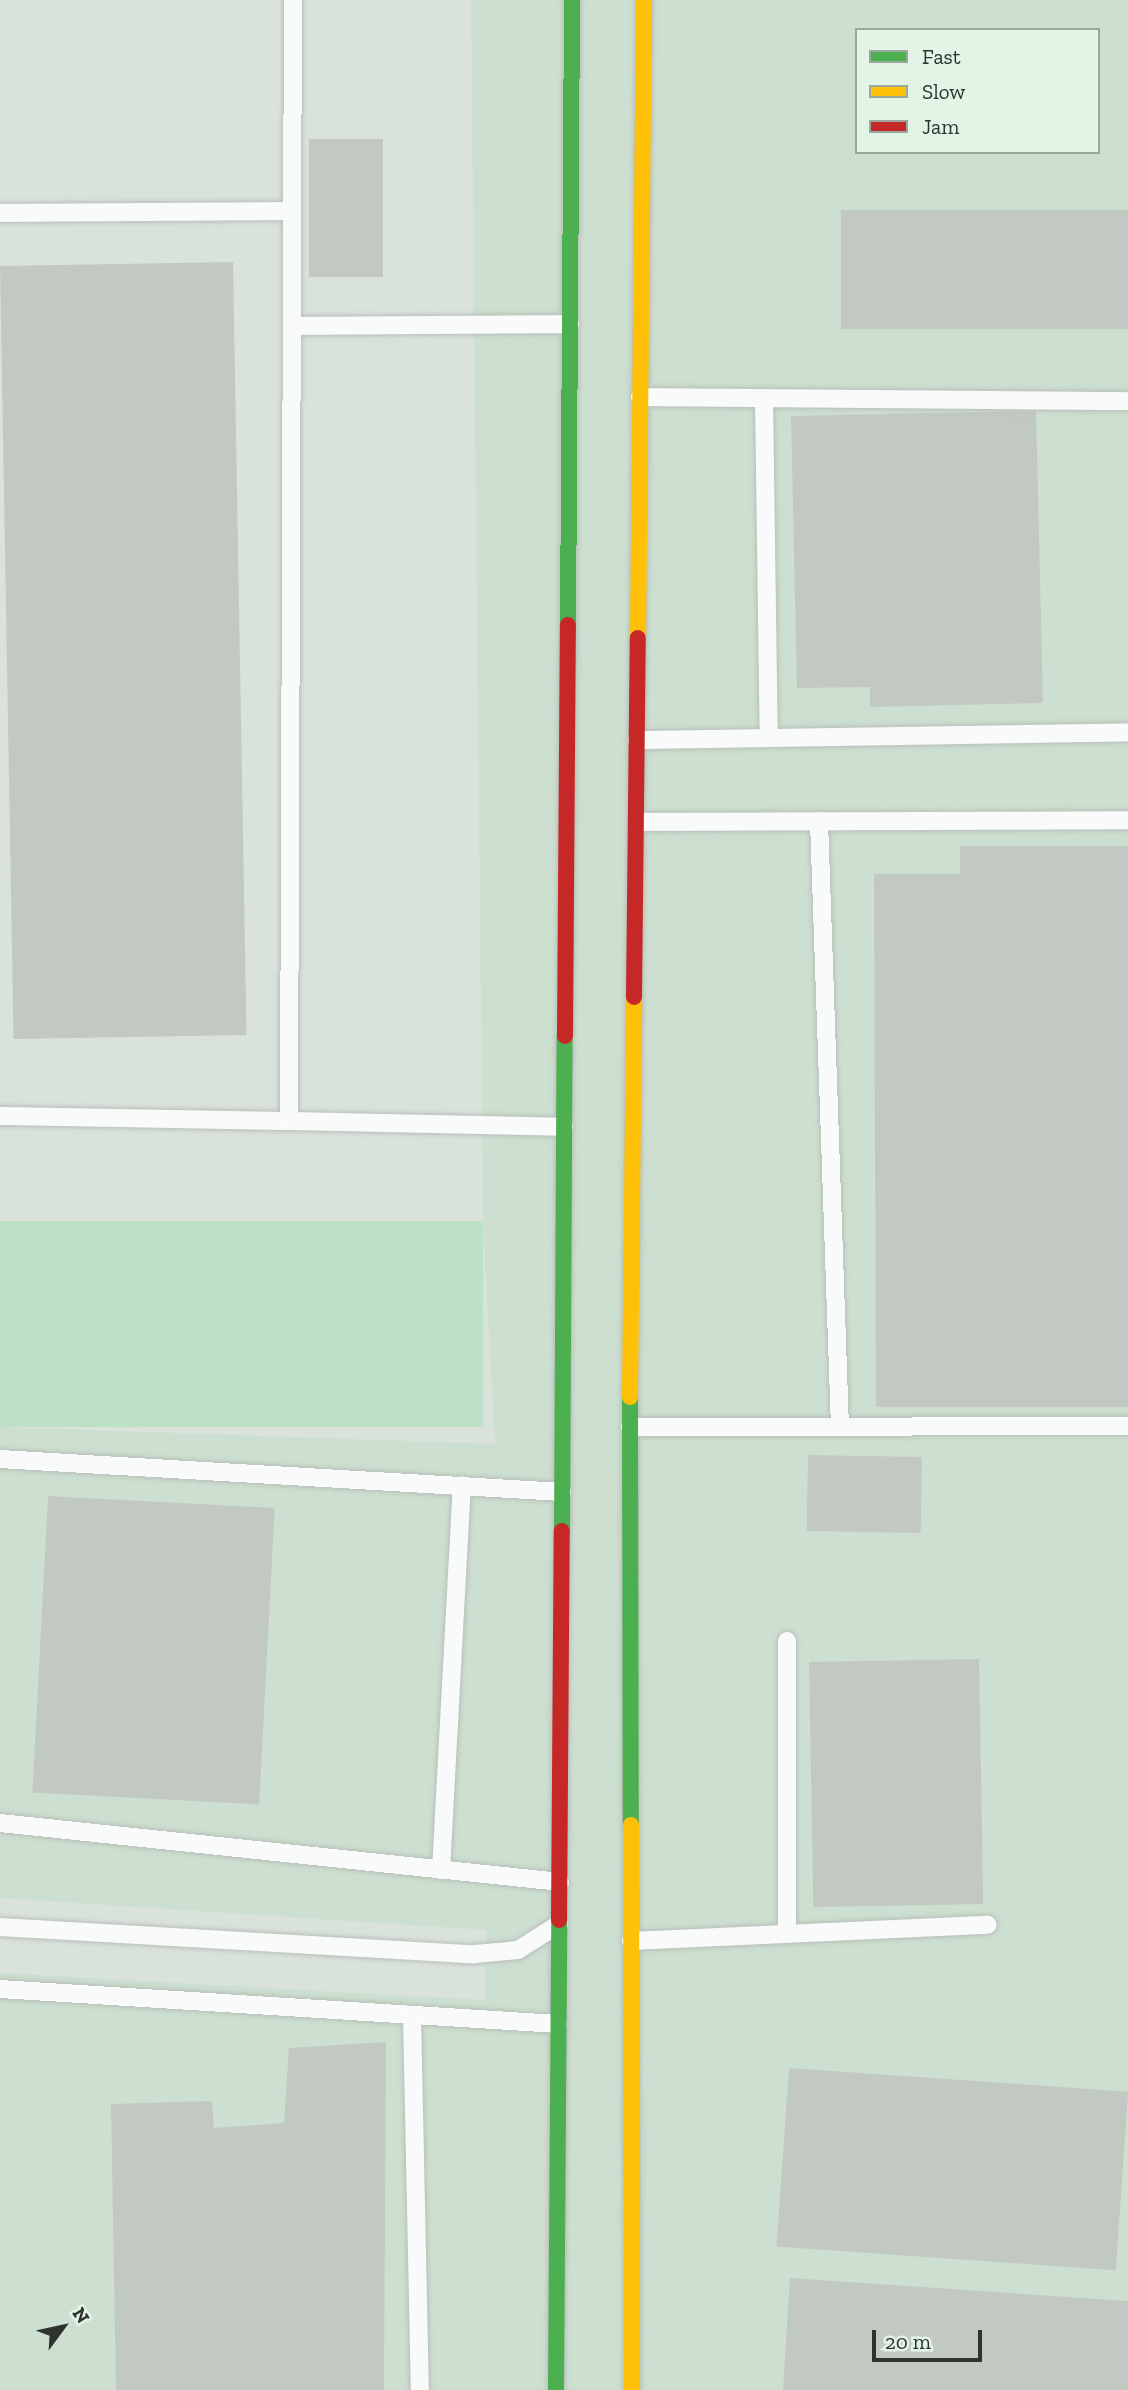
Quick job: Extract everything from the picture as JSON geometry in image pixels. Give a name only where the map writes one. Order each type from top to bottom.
[{"type":"main road","points":[[556,2390],[572,0]]},
{"type":"main road","points":[[632,2390],[630,1427],[643,0]]},
{"type":"lane","points":[[289,1121],[293,0]]},
{"type":"lane","points":[[0,213],[292,211]]},
{"type":"lane","points":[[292,327],[570,324]]},
{"type":"lane","points":[[640,397],[1128,401]]},
{"type":"lane","points":[[764,398],[769,738]]},
{"type":"lane","points":[[637,740],[1128,732]]},
{"type":"lane","points":[[637,821],[1128,820]]},
{"type":"lane","points":[[819,821],[840,1427]]},
{"type":"lane","points":[[0,1116],[564,1127]]},
{"type":"lane","points":[[630,1427],[1128,1426]]},
{"type":"lane","points":[[0,1459],[562,1492]]},
{"type":"lane","points":[[441,1870],[462,1486]]},
{"type":"lane","points":[[787,1642],[788,1934]]},
{"type":"lane","points":[[0,1823],[560,1882]]},
{"type":"lane","points":[[0,1927],[475,1954],[518,1950],[559,1924]]},
{"type":"lane","points":[[631,1941],[988,1925]]},
{"type":"lane","points":[[0,1989],[558,2024]]},
{"type":"lane","points":[[412,2015],[420,2390]]},
{"type":"shaded area","points":[[471,0],[1128,0],[1128,2390],[0,2390],[0,1973],[485,2000],[486,1930],[0,1898],[0,1427],[495,1444],[483,1223]]},
{"type":"green space","points":[[0,1221],[483,1221],[483,1427],[0,1427]]},
{"type":"building","points":[[309,139],[383,139],[383,277],[309,277]]},
{"type":"building","points":[[841,210],[1128,210],[1128,329],[841,329]]},
{"type":"building","points":[[233,262],[246,1035],[14,1039],[0,266]]},
{"type":"building","points":[[1036,411],[1043,703],[870,707],[870,687],[797,688],[791,416]]},
{"type":"building","points":[[960,846],[1128,846],[1128,1407],[876,1407],[874,874],[960,874]]},
{"type":"building","points":[[808,1455],[922,1457],[921,1533],[807,1531]]},
{"type":"building","points":[[48,1496],[275,1508],[259,1804],[32,1793]]},
{"type":"building","points":[[979,1659],[983,1904],[813,1907],[809,1662]]},
{"type":"building","points":[[386,2042],[384,2390],[116,2390],[111,2104],[212,2101],[214,2128],[284,2123],[289,2048]]},
{"type":"building","points":[[789,2068],[1128,2092],[1116,2270],[777,2247]]},
{"type":"building","points":[[790,2278],[1128,2301],[1128,2390],[783,2390]]},
{"type":"traffic: fast","points":[[568,625],[572,0]]},
{"type":"traffic: fast","points":[[562,1531],[565,1036]]},
{"type":"traffic: fast","points":[[630,1397],[631,1825]]},
{"type":"traffic: fast","points":[[556,2390],[559,1920]]},
{"type":"traffic: slow","points":[[638,638],[644,0]]},
{"type":"traffic: slow","points":[[630,1397],[634,997]]},
{"type":"traffic: slow","points":[[631,1825],[632,2390]]},
{"type":"traffic: jam","points":[[565,1036],[568,625]]},
{"type":"traffic: jam","points":[[634,997],[638,638]]},
{"type":"traffic: jam","points":[[559,1920],[562,1531]]}]
